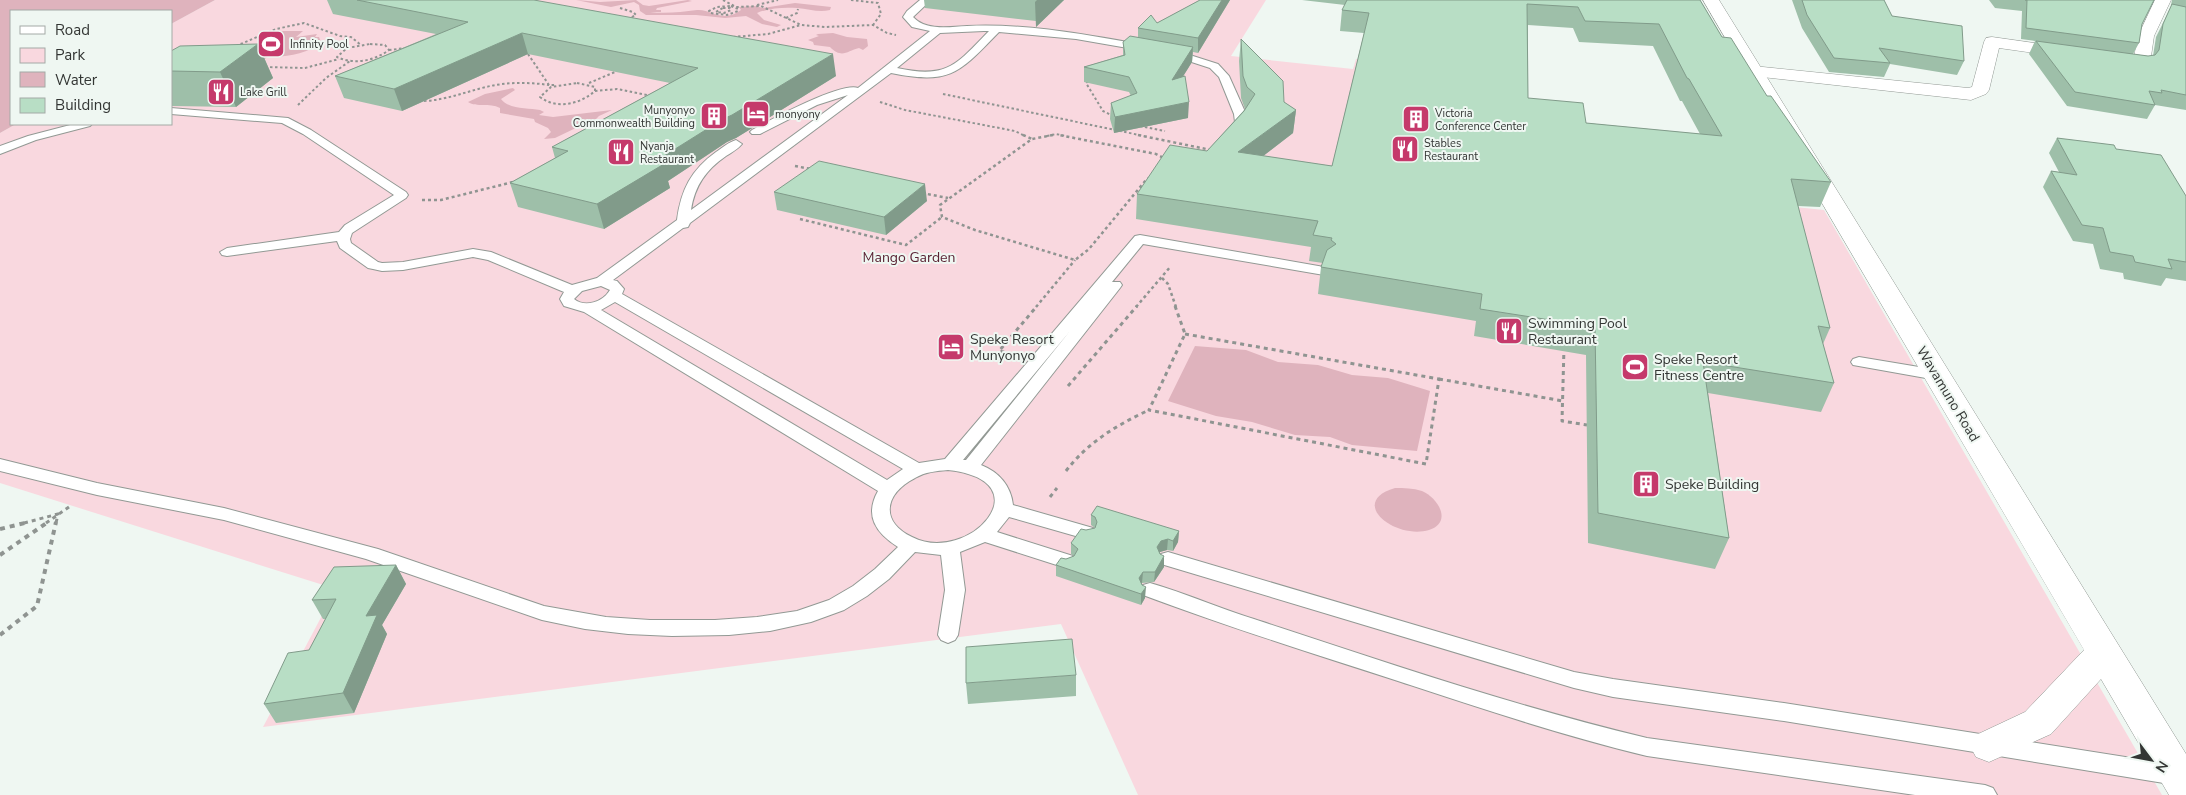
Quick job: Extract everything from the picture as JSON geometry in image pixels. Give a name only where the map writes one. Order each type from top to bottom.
[{"type":"main road","points":[[1753,71],[1971,94],[1980,90],[1992,42],[2141,63],[2146,36],[2161,5],[2177,13]]},
{"type":"main road","name":"Wavamuno Road","points":[[1711,6],[1753,71],[2182,782]]},
{"type":"main road","points":[[1989,746],[2038,723],[2104,653]]},
{"type":"lane","points":[[926,0],[908,17],[915,25],[937,30],[997,29],[1088,38],[1157,50],[1214,66],[1224,76],[1240,114],[1241,122],[1219,151]]},
{"type":"lane","points":[[889,69],[926,76],[943,74],[953,69],[997,29]]},
{"type":"lane","points":[[609,288],[773,161],[937,30]]},
{"type":"lane","points":[[756,132],[813,103],[867,87]]},
{"type":"lane","points":[[867,87],[683,224],[609,288],[608,302],[578,307],[569,303],[568,299],[573,291],[591,283],[609,288],[918,470]]},
{"type":"lane","points":[[172,111],[278,119],[288,122],[307,132],[402,195],[350,228],[344,236],[345,245],[377,266],[403,266],[455,256],[482,254],[491,256],[573,291]]},
{"type":"lane","points":[[0,150],[32,138],[82,125]]},
{"type":"lane","points":[[683,224],[686,194],[692,180],[713,160],[736,144]]},
{"type":"lane","points":[[227,252],[318,237],[344,236]]},
{"type":"lane","points":[[1145,240],[1324,271]]},
{"type":"lane","points":[[950,464],[1036,361],[1145,240]]},
{"type":"lane","points":[[970,467],[1145,240]]},
{"type":"lane","points":[[586,307],[888,489]]},
{"type":"lane","points":[[1859,362],[1937,375]]},
{"type":"lane","points":[[0,464],[97,489],[224,514],[371,554],[550,615],[607,625],[682,630],[752,626],[791,620],[824,610],[850,597],[892,567],[911,545]]},
{"type":"lane","points":[[950,464],[970,467],[990,476],[1003,491],[1004,509],[997,523],[983,535],[968,543],[950,548],[930,548],[911,545],[892,535],[886,528],[879,513],[882,497],[888,489],[904,476],[918,470],[950,464]]},
{"type":"lane","points":[[1004,509],[1086,533]]},
{"type":"lane","points":[[983,535],[1066,561]]},
{"type":"lane","points":[[948,635],[956,590],[950,548]]},
{"type":"lane","points":[[1168,559],[1574,680],[1613,688],[1784,712],[1989,746],[2182,782]]},
{"type":"lane","points":[[1150,590],[1291,639],[1501,706],[1613,739],[1647,747],[1984,795]]},
{"type":"path","points":[[723,0],[736,7]]},
{"type":"path","points":[[736,7],[738,11],[727,15],[710,13],[712,9],[756,5],[778,0]]},
{"type":"path","points":[[852,0],[878,3],[882,0]]},
{"type":"path","points":[[873,25],[881,14],[878,3]]},
{"type":"path","points":[[756,5],[801,25],[825,27],[873,25],[887,33],[901,36],[929,37]]},
{"type":"path","points":[[718,8],[736,7]]},
{"type":"path","points":[[620,8],[633,12],[636,15],[624,20],[634,22]]},
{"type":"path","points":[[718,8],[716,12],[722,13],[729,12],[732,10],[730,8]]},
{"type":"path","points":[[786,18],[798,12],[798,9]]},
{"type":"path","points":[[230,51],[236,46],[276,29],[304,23],[340,36],[351,37],[361,45]]},
{"type":"path","points":[[727,37],[758,36],[785,31],[801,25]]},
{"type":"path","points":[[339,59],[337,57],[341,52],[361,45],[385,45],[389,50]]},
{"type":"path","points":[[261,66],[284,69],[306,68],[339,59],[351,61],[370,59],[389,50],[407,48]]},
{"type":"path","points":[[528,54],[549,85]]},
{"type":"path","points":[[288,122],[297,106],[308,95],[326,78],[351,61]]},
{"type":"path","points":[[588,84],[615,72]]},
{"type":"path","points":[[1093,77],[1086,83],[1103,111],[1116,118]]},
{"type":"path","points":[[424,102],[449,99],[490,86],[527,82],[549,85],[577,82],[595,87],[596,91]]},
{"type":"path","points":[[558,85],[547,89],[540,97],[548,103],[573,102],[590,96],[596,91],[617,89],[656,97]]},
{"type":"path","points":[[867,87],[905,110],[1015,131],[1032,140]]},
{"type":"path","points":[[935,92],[1219,151]]},
{"type":"path","points":[[1136,125],[1165,131]]},
{"type":"path","points":[[942,217],[940,205],[949,198],[1032,140],[1056,134],[1156,154],[1169,161],[1166,168],[1146,180],[1089,249],[1075,260],[999,351],[1036,361]]},
{"type":"path","points":[[773,161],[812,170]]},
{"type":"path","points":[[402,195],[426,201],[441,200],[517,181]]},
{"type":"path","points":[[919,192],[949,198]]},
{"type":"path","points":[[942,217],[964,228],[1018,244],[1047,250],[1075,260]]},
{"type":"path","points":[[800,220],[906,245],[942,217]]},
{"type":"path","points":[[1066,388],[1188,246]]},
{"type":"path","points":[[1149,410],[1185,334],[1168,284],[1162,278]]},
{"type":"path","points":[[1185,334],[1563,401]]},
{"type":"path","points":[[1564,337],[1562,421],[1587,425]]},
{"type":"path","points":[[1066,471],[1077,456],[1112,428],[1149,410],[1426,464],[1439,379]]},
{"type":"path","points":[[0,555],[97,489]]},
{"type":"path","points":[[0,529],[58,514]]},
{"type":"path","points":[[0,635],[37,606],[58,514]]},
{"type":"green space","name":"Speke Resort Munyonyo","points":[[215,0],[1266,0],[1231,56],[1353,69],[1356,59],[1494,72],[1487,175],[1824,210],[2162,795],[1138,795],[1061,624],[263,727],[336,589],[0,483],[0,133],[14,125],[172,125],[172,23]]},
{"type":"water","points":[[0,0],[215,0],[172,23],[172,10],[10,10],[10,125],[14,125],[0,133]]},
{"type":"water","points":[[576,0],[600,2],[636,0],[643,5],[649,6],[688,0],[692,1],[657,8],[656,10],[661,10],[661,12],[650,12],[668,13],[703,10],[723,16],[734,14],[741,10],[739,7],[755,6],[763,8],[795,3],[831,7],[830,10],[826,11],[787,8],[757,13],[764,20],[781,25],[777,27],[762,24],[746,16],[725,18],[696,15],[646,15],[640,11],[639,5],[634,2],[611,7]]},
{"type":"water","points":[[283,31],[303,31],[296,37],[317,34],[315,37],[319,37],[321,42],[311,49],[300,53],[275,57],[277,55],[271,55],[263,60],[253,46]]},
{"type":"water","points":[[833,33],[847,37],[867,39],[868,46],[863,50],[859,48],[838,53],[830,47],[814,45],[813,42],[808,40],[819,36],[816,35],[818,34]]},
{"type":"water","points":[[513,88],[515,90],[501,99],[508,105],[544,112],[539,115],[553,117],[612,110],[599,116],[587,128],[580,126],[555,138],[544,139],[551,132],[548,128],[535,122],[534,119],[500,113],[500,108],[496,106],[475,105],[468,102],[485,94]]},
{"type":"water","points":[[1195,346],[1246,350],[1278,362],[1318,365],[1352,375],[1388,378],[1430,391],[1417,451],[1352,445],[1330,437],[1295,435],[1252,422],[1216,416],[1168,401]]},
{"type":"water","points":[[1395,488],[1415,489],[1428,494],[1438,504],[1442,516],[1440,522],[1429,530],[1416,532],[1403,530],[1381,518],[1376,510],[1375,502],[1381,494]]},
{"type":"building","points":[[357,0],[534,0],[833,54],[656,161],[664,164],[597,204],[510,183],[568,151],[552,147],[698,68],[522,33],[394,89],[335,76],[468,22]]},
{"type":"building","points":[[1200,0],[1222,0],[1198,38],[1138,28],[1151,15],[1157,23]]},
{"type":"building","points":[[1347,0],[1700,0],[1722,37],[1731,38],[1767,96],[1771,96],[1831,182],[1791,179],[1830,328],[1818,326],[1834,383],[1703,362],[1729,538],[1598,513],[1595,327],[1480,309],[1482,294],[1321,267],[1327,250],[1336,244],[1331,240],[1332,238],[1313,235],[1318,221],[1137,194],[1170,145],[1207,151],[1244,111],[1255,94],[1247,87],[1243,76],[1241,39],[1283,81],[1284,102],[1296,110],[1238,152],[1332,166],[1369,13],[1342,10]],"holes":[[[1527,4],[1578,7],[1585,21],[1659,24],[1687,78],[1722,136],[1586,123],[1583,103],[1528,98]]]},
{"type":"building","points":[[1802,0],[1884,0],[1892,16],[1962,26],[1964,61],[1879,48],[1890,63],[1834,58],[1807,15]]},
{"type":"building","points":[[2027,0],[2154,0],[2142,24],[2139,43],[2026,28]]},
{"type":"building","points":[[2172,4],[2186,7],[2186,95],[2161,90],[2162,93],[2149,91],[2155,105],[2075,92],[2036,41],[2148,56],[2155,55],[2159,50],[2163,24]]},
{"type":"building","points":[[1130,36],[1193,47],[1172,80],[1185,76],[1189,102],[1115,117],[1111,103],[1137,93],[1129,77],[1084,67],[1125,55],[1123,42]]},
{"type":"building","points":[[258,44],[220,72],[172,71],[172,50],[180,46]]},
{"type":"building","points":[[2057,138],[2114,145],[2116,149],[2161,155],[2186,196],[2186,262],[2168,259],[2172,269],[2135,262],[2133,256],[2110,252],[2103,228],[2082,225],[2051,171],[2077,175]]},
{"type":"building","points":[[819,161],[925,184],[884,217],[774,192]]},
{"type":"building","points":[[1097,506],[1179,531],[1173,541],[1168,539],[1161,541],[1157,547],[1160,554],[1164,556],[1155,572],[1143,572],[1139,578],[1142,585],[1146,587],[1141,594],[1056,565],[1061,558],[1066,559],[1074,556],[1078,549],[1071,543],[1081,529],[1095,528],[1097,522],[1095,517],[1091,515]]},
{"type":"building","points":[[396,565],[366,616],[377,615],[343,693],[264,704],[288,653],[309,650],[336,599],[312,600],[334,567]]},
{"type":"building","points":[[1072,639],[1076,675],[966,683],[966,647]]},
{"type":"place","name":"Infinity Pool","points":[[271,44]]},
{"type":"place","name":"Lake Grill","points":[[221,92]]},
{"type":"place","name":"monyony","points":[[756,114]]},
{"type":"place","name":"Munyonyo Commonwealth Building","points":[[714,116]]},
{"type":"place","name":"Victoria Conference Center","points":[[1416,119]]},
{"type":"place","name":"Stables Restaurant","points":[[1405,149]]},
{"type":"place","name":"Nyanja Restaurant","points":[[621,152]]},
{"type":"place","name":"Swimming Pool Restaurant","points":[[1509,331]]},
{"type":"place","name":"Speke Resort Munyonyo","points":[[951,347]]},
{"type":"place","name":"Speke Resort Fitness Centre","points":[[1635,367]]},
{"type":"place","name":"Speke Building","points":[[1646,484]]},
{"type":"park label","name":"Mango Garden","points":[[909,257]]}]
